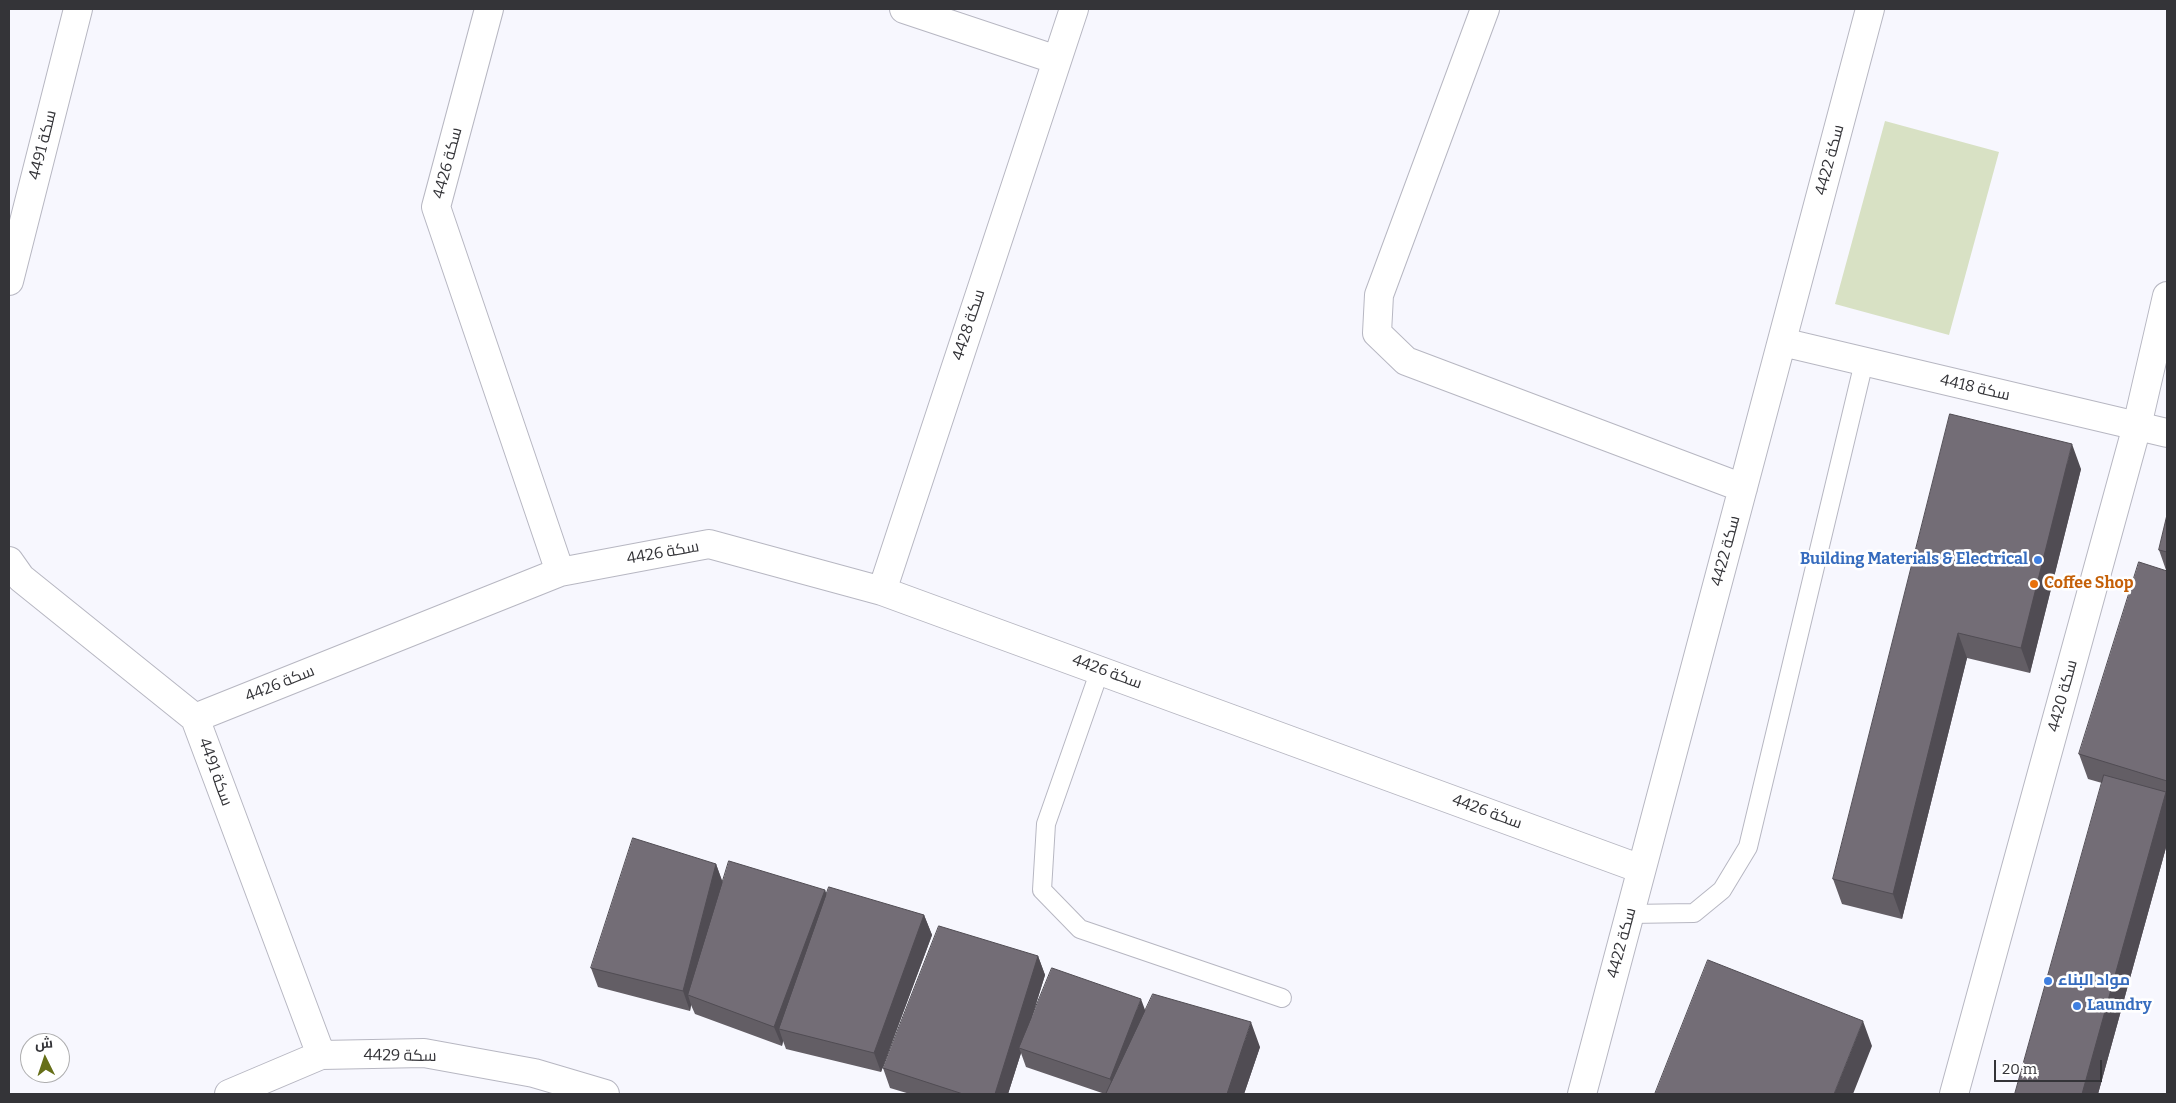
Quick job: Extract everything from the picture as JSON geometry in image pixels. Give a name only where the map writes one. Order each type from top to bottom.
[{"type":"street","name":"سكة 4491","points":[[9,281],[78,9]]},
{"type":"street","name":"سكة 4426","points":[[489,9],[436,208],[560,572]]},
{"type":"street","points":[[904,9],[1057,60]]},
{"type":"street","name":"سكة 4428","points":[[882,591],[1074,9]]},
{"type":"street","points":[[1486,9],[1379,296],[1377,333],[1406,361],[1743,488]]},
{"type":"street","name":"سكة 4422","points":[[1582,1094],[1870,9]]},
{"type":"street","name":"سكة 4420","points":[[1954,1094],[2137,426],[2167,296]]},
{"type":"street","name":"سكة 4418","points":[[1782,342],[2167,433]]},
{"type":"street","name":"سكة 4426","points":[[195,718],[560,572],[709,544],[882,591],[1641,869]]},
{"type":"street","name":"سكة 4491","points":[[9,561],[21,578],[195,718],[321,1056]]},
{"type":"street","name":"سكة 4429","points":[[229,1094],[321,1056],[424,1053],[532,1084],[605,1094]]},
{"type":"lane","points":[[1630,914],[1694,913],[1722,890],[1748,848],[1864,362]]},
{"type":"lane","points":[[1100,670],[1046,824],[1042,890],[1080,929],[1282,998]]},
{"type":"green space","points":[[1885,121],[1999,152],[1949,335],[1835,304]]},
{"type":"building","points":[[1950,414],[2072,444],[2021,648],[1958,633],[1893,894],[1833,879]]},
{"type":"building","points":[[2167,515],[2167,552],[2159,550]]},
{"type":"building","points":[[2139,562],[2167,571],[2167,781],[2079,754]]},
{"type":"building","points":[[2104,775],[2166,792],[2082,1094],[2015,1094]]},
{"type":"building","points":[[633,838],[716,864],[683,991],[591,968]]},
{"type":"building","points":[[729,861],[825,890],[774,1027],[688,995]]},
{"type":"building","points":[[829,887],[924,915],[874,1053],[779,1029]]},
{"type":"building","points":[[939,926],[1038,956],[995,1094],[963,1094],[883,1068]]},
{"type":"building","points":[[1708,960],[1863,1021],[1834,1094],[1655,1094]]},
{"type":"building","points":[[1052,968],[1141,999],[1110,1079],[1019,1048]]},
{"type":"building","points":[[1153,994],[1251,1022],[1227,1094],[1106,1094]]},
{"type":"place","name":"Building Materials & Electrical","points":[[2038,560]]},
{"type":"place","name":"Coffee Shop","points":[[2034,584]]},
{"type":"place","name":"مواد البناء","points":[[2048,981]]},
{"type":"place","name":"Laundry","points":[[2077,1006]]}]
